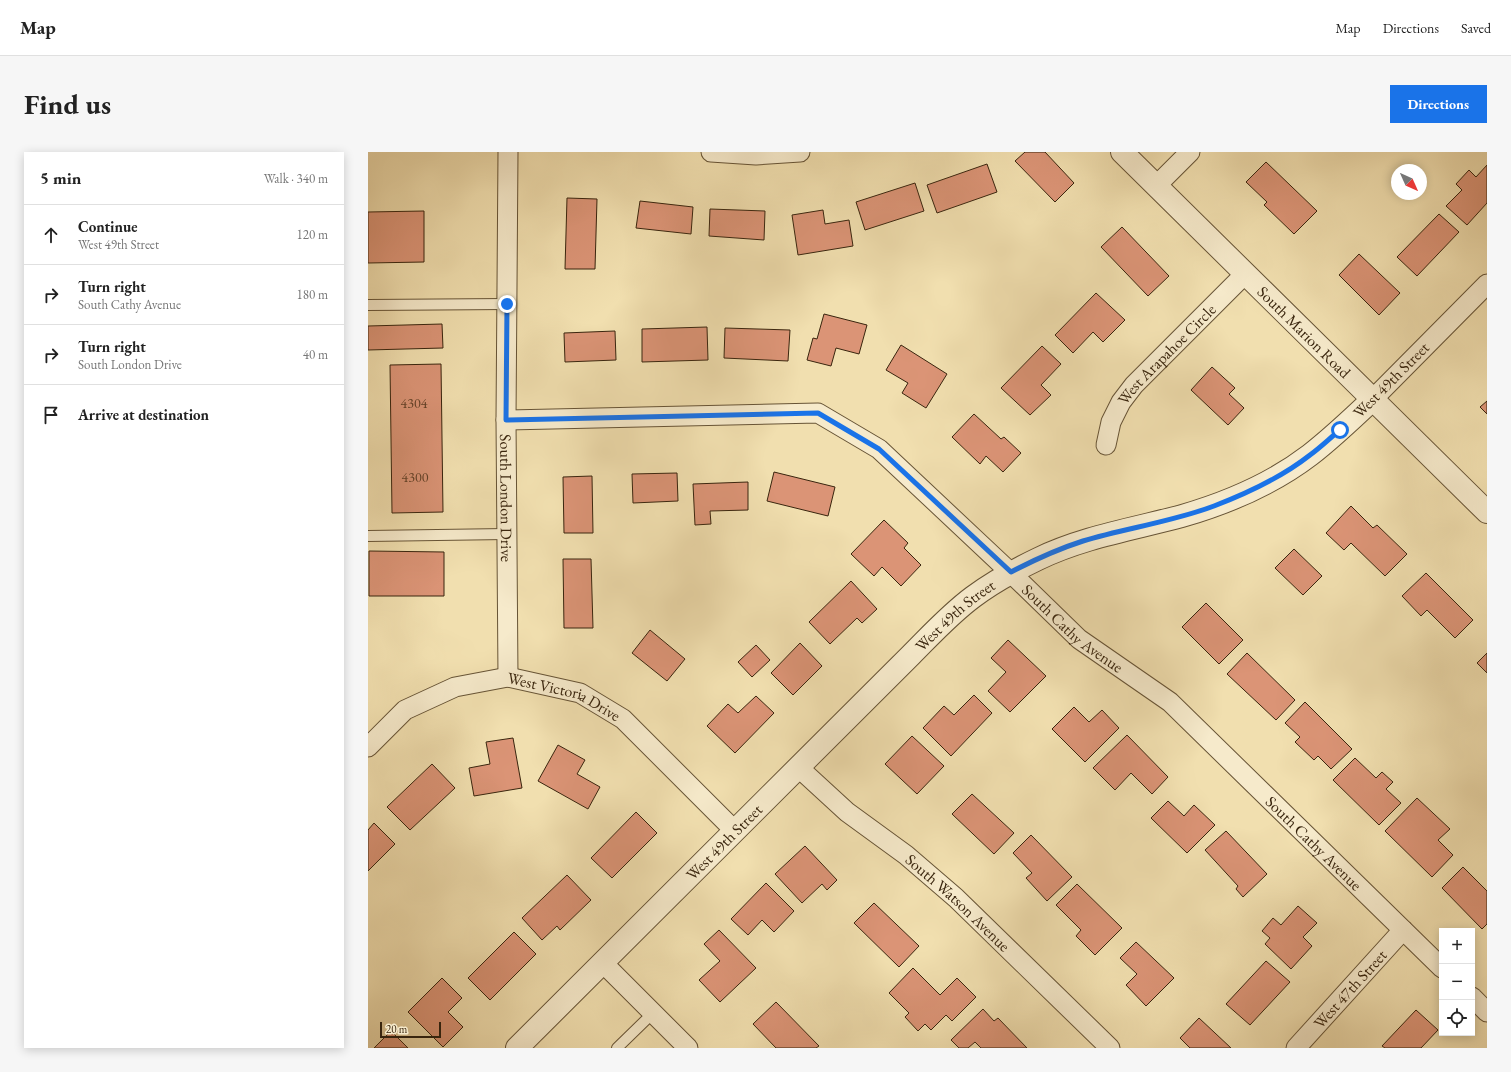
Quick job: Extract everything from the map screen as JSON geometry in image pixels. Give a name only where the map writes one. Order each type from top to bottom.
[{"type":"street","name":"South London Drive","points":[[508,152],[506,420],[508,677]]},
{"type":"street","points":[[711,152],[756,155],[800,152]]},
{"type":"street","name":"South Marion Road","points":[[1122,152],[1487,512]]},
{"type":"street","points":[[1156,186],[1190,152]]},
{"type":"street","name":"West Arapahoe Circle","points":[[1106,445],[1111,422],[1121,402],[1134,384],[1245,274]]},
{"type":"street","name":"West 49th Street","points":[[516,1048],[947,619],[973,597],[1011,572],[1039,558],[1083,541],[1183,516],[1213,506],[1243,494],[1276,477],[1309,456],[1340,430],[1373,399],[1487,284]]},
{"type":"street","name":"South Cathy Avenue","points":[[506,420],[818,413],[879,449],[1011,572],[1079,639],[1170,702],[1439,965]]},
{"type":"street","name":"West Victoria Drive","points":[[368,747],[405,710],[455,687],[508,677],[580,693],[623,719],[734,830]]},
{"type":"street","name":"South Watson Avenue","points":[[798,767],[847,812],[906,855],[956,898],[1110,1048]]},
{"type":"street","name":"West 47th Street","points":[[1296,1048],[1403,930]]},
{"type":"street","points":[[602,962],[688,1048]]},
{"type":"street","points":[[1475,1000],[1487,1012]]},
{"type":"lane","points":[[368,305],[507,304]]},
{"type":"lane","points":[[368,536],[506,534]]},
{"type":"lane","points":[[617,1048],[653,1012]]},
{"type":"building","points":[[1025,152],[1045,152],[1074,183],[1055,202],[1015,161]]},
{"type":"building","points":[[1266,162],[1317,211],[1294,234],[1264,205],[1267,202],[1246,182]]},
{"type":"building","points":[[987,164],[997,192],[937,213],[927,185]]},
{"type":"building","points":[[1487,165],[1487,203],[1467,225],[1446,206],[1462,190],[1456,184],[1469,170],[1476,177]]},
{"type":"building","points":[[915,183],[924,211],[865,230],[856,202]]},
{"type":"building","points":[[567,198],[597,199],[595,269],[565,269]]},
{"type":"building","points":[[640,201],[693,207],[691,234],[636,228]]},
{"type":"building","points":[[710,209],[765,211],[764,240],[709,236]]},
{"type":"building","points":[[823,210],[825,224],[849,220],[853,246],[798,255],[792,215]]},
{"type":"building","points":[[424,211],[424,262],[368,263],[368,212]]},
{"type":"building","points":[[1439,214],[1459,232],[1417,276],[1397,257]]},
{"type":"building","points":[[1122,227],[1169,276],[1148,296],[1101,247]]},
{"type":"building","points":[[1359,254],[1400,293],[1379,315],[1339,275]]},
{"type":"building","points":[[1096,293],[1125,320],[1103,342],[1093,332],[1073,353],[1055,335]]},
{"type":"building","points":[[824,314],[867,325],[859,354],[836,348],[831,366],[807,360],[813,338],[817,339]]},
{"type":"building","points":[[442,324],[443,348],[368,350],[368,326]]},
{"type":"building","points":[[707,327],[708,360],[642,362],[642,329]]},
{"type":"building","points":[[725,328],[790,330],[788,361],[724,358]]},
{"type":"building","points":[[615,331],[616,360],[565,362],[564,333]]},
{"type":"building","points":[[901,345],[947,374],[926,408],[902,393],[908,383],[886,370]]},
{"type":"building","points":[[1042,346],[1061,364],[1041,385],[1051,395],[1030,415],[1001,388]]},
{"type":"building","points":[[441,364],[443,512],[392,513],[390,365]]},
{"type":"building","points":[[1212,367],[1235,388],[1229,394],[1244,408],[1228,425],[1191,390]]},
{"type":"building","points":[[1487,401],[1487,414],[1480,407]]},
{"type":"building","points":[[974,414],[1001,439],[1004,437],[1021,453],[1003,472],[986,456],[980,464],[952,437]]},
{"type":"building","points":[[774,472],[835,487],[828,516],[767,501]]},
{"type":"building","points":[[677,473],[678,501],[633,503],[632,474]]},
{"type":"building","points":[[592,476],[593,533],[564,533],[563,477]]},
{"type":"building","points":[[748,482],[748,510],[710,511],[711,524],[695,525],[693,484]]},
{"type":"building","points":[[1351,506],[1373,528],[1377,525],[1407,554],[1385,576],[1351,543],[1344,550],[1326,533]]},
{"type":"building","points":[[884,520],[908,543],[904,548],[921,565],[901,586],[882,567],[874,576],[851,554]]},
{"type":"building","points":[[1294,549],[1322,576],[1303,595],[1275,568]]},
{"type":"building","points":[[369,551],[444,552],[444,596],[369,596]]},
{"type":"building","points":[[563,559],[591,559],[593,628],[564,628]]},
{"type":"building","points":[[1426,573],[1473,620],[1455,638],[1427,610],[1421,616],[1402,596]]},
{"type":"building","points":[[851,581],[877,609],[862,623],[857,618],[830,644],[809,622]]},
{"type":"building","points":[[1206,603],[1243,640],[1219,664],[1182,627]]},
{"type":"building","points":[[650,630],[685,659],[667,681],[632,653]]},
{"type":"building","points":[[1008,640],[1046,676],[1010,712],[988,691],[1006,672],[991,658]]},
{"type":"building","points":[[800,643],[822,666],[793,695],[771,673]]},
{"type":"building","points":[[756,645],[770,660],[752,677],[738,662]]},
{"type":"building","points":[[1247,653],[1295,700],[1276,720],[1227,674]]},
{"type":"building","points":[[1487,653],[1487,673],[1477,663]]},
{"type":"building","points":[[974,695],[992,713],[951,756],[923,728],[944,706],[954,715]]},
{"type":"building","points":[[756,696],[774,713],[735,753],[707,726],[728,704],[738,713]]},
{"type":"building","points":[[1305,702],[1352,749],[1331,769],[1318,756],[1314,760],[1295,742],[1300,737],[1285,723]]},
{"type":"building","points":[[1074,707],[1089,722],[1102,710],[1119,728],[1085,762],[1052,729]]},
{"type":"building","points":[[1127,735],[1168,777],[1152,794],[1131,773],[1115,790],[1093,768]]},
{"type":"building","points":[[912,736],[944,766],[917,794],[885,764]]},
{"type":"building","points":[[513,738],[522,788],[474,796],[469,768],[490,764],[486,742]]},
{"type":"building","points":[[558,745],[585,760],[577,774],[600,787],[588,809],[538,781]]},
{"type":"building","points":[[1355,758],[1376,778],[1382,772],[1393,782],[1386,789],[1401,803],[1379,825],[1333,780]]},
{"type":"building","points":[[432,764],[455,788],[410,830],[387,807]]},
{"type":"building","points":[[972,794],[1014,833],[994,854],[952,814]]},
{"type":"building","points":[[1417,798],[1450,829],[1438,840],[1453,855],[1432,877],[1385,831]]},
{"type":"building","points":[[1168,801],[1184,816],[1194,805],[1215,825],[1187,853],[1151,818]]},
{"type":"building","points":[[636,812],[657,833],[612,878],[591,858]]},
{"type":"building","points":[[374,823],[395,844],[368,871],[368,830]]},
{"type":"building","points":[[1226,831],[1267,874],[1243,897],[1236,889],[1238,886],[1205,850]]},
{"type":"building","points":[[1031,835],[1072,877],[1047,901],[1026,878],[1032,873],[1013,853]]},
{"type":"building","points":[[805,846],[837,880],[827,890],[822,884],[802,903],[775,874]]},
{"type":"building","points":[[1463,867],[1487,891],[1487,924],[1482,929],[1442,888]]},
{"type":"building","points":[[567,875],[591,900],[560,930],[557,926],[542,940],[522,918]]},
{"type":"building","points":[[766,883],[794,911],[774,932],[762,920],[748,935],[731,919]]},
{"type":"building","points":[[1077,884],[1122,928],[1095,955],[1076,936],[1081,930],[1056,905]]},
{"type":"building","points":[[874,903],[919,946],[899,967],[854,923]]},
{"type":"building","points":[[1298,906],[1317,923],[1303,937],[1312,946],[1291,969],[1265,944],[1270,938],[1262,931],[1273,918],[1281,925]]},
{"type":"building","points":[[719,930],[756,968],[720,1002],[699,980],[720,961],[704,944]]},
{"type":"building","points":[[514,932],[536,954],[490,1000],[468,978]]},
{"type":"building","points":[[1136,942],[1174,978],[1146,1006],[1126,985],[1137,974],[1120,958]]},
{"type":"building","points":[[1266,961],[1290,982],[1250,1025],[1226,1004]]},
{"type":"building","points":[[913,968],[940,995],[957,978],[976,997],[952,1021],[946,1015],[931,1030],[925,1024],[918,1031],[905,1017],[909,1013],[889,993]]},
{"type":"building","points":[[442,978],[462,998],[448,1012],[463,1027],[443,1047],[408,1012]]},
{"type":"building","points":[[776,1002],[819,1046],[816,1048],[776,1048],[753,1024]]},
{"type":"building","points":[[983,1009],[994,1021],[998,1018],[1027,1048],[981,1048],[975,1042],[968,1048],[959,1048],[951,1040]]},
{"type":"building","points":[[1416,1010],[1438,1030],[1421,1048],[1385,1048],[1382,1046]]},
{"type":"building","points":[[1199,1018],[1231,1048],[1190,1048],[1180,1038]]},
{"type":"building","points":[[391,1031],[408,1048],[374,1048]]},
{"type":"route","points":[[507,304],[506,420],[818,413],[879,449],[1011,572],[1039,558],[1083,541],[1183,516],[1243,494],[1276,477],[1309,456],[1340,430]]}]
